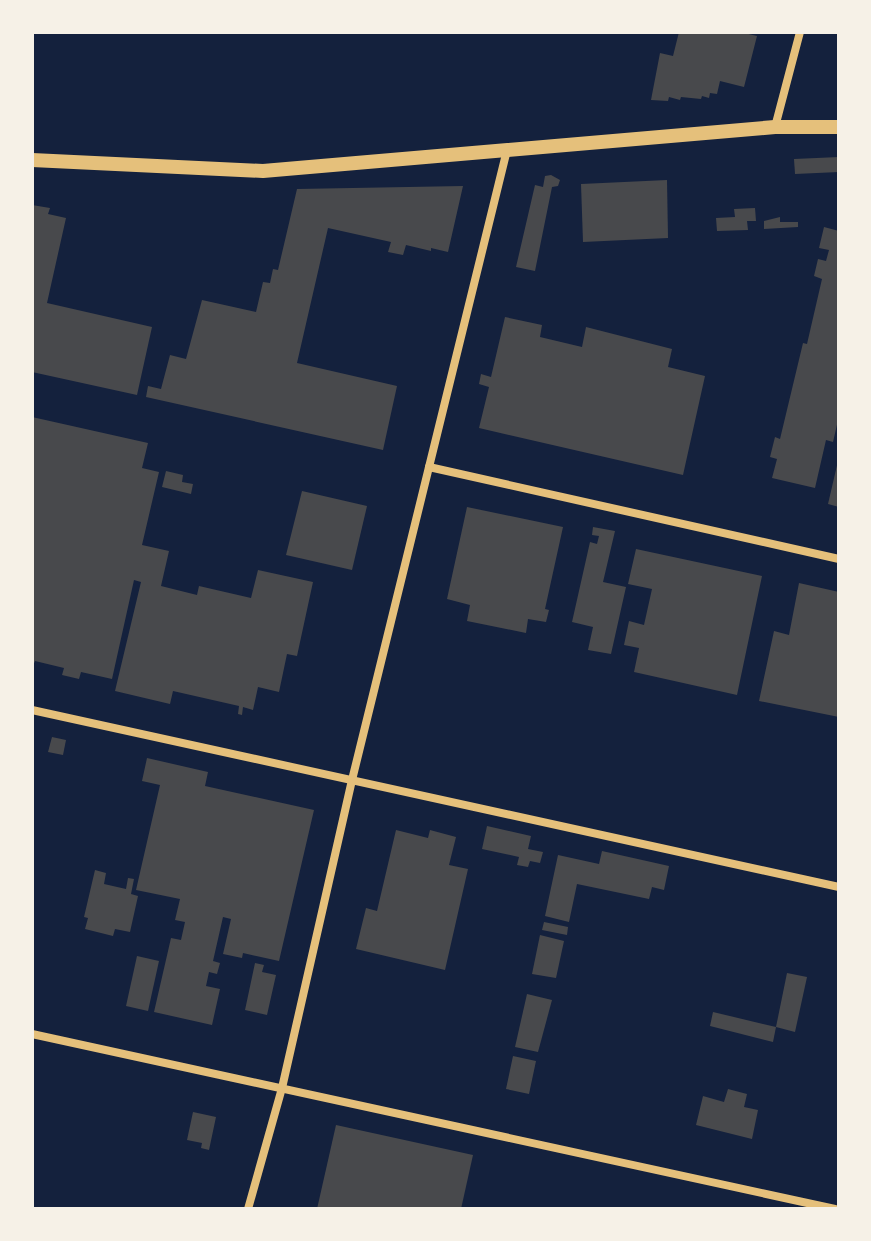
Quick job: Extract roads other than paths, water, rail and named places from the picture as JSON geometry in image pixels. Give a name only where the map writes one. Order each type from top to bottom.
[{"type":"street","points":[[775,127],[800,32]]},
{"type":"street","points":[[32,160],[263,171],[775,127],[839,127]]},
{"type":"street","points":[[248,1209],[282,1088],[352,780],[507,150]]},
{"type":"street","points":[[429,467],[839,559]]},
{"type":"street","points":[[32,710],[839,887]]},
{"type":"street","points":[[32,1034],[835,1209]]}]
